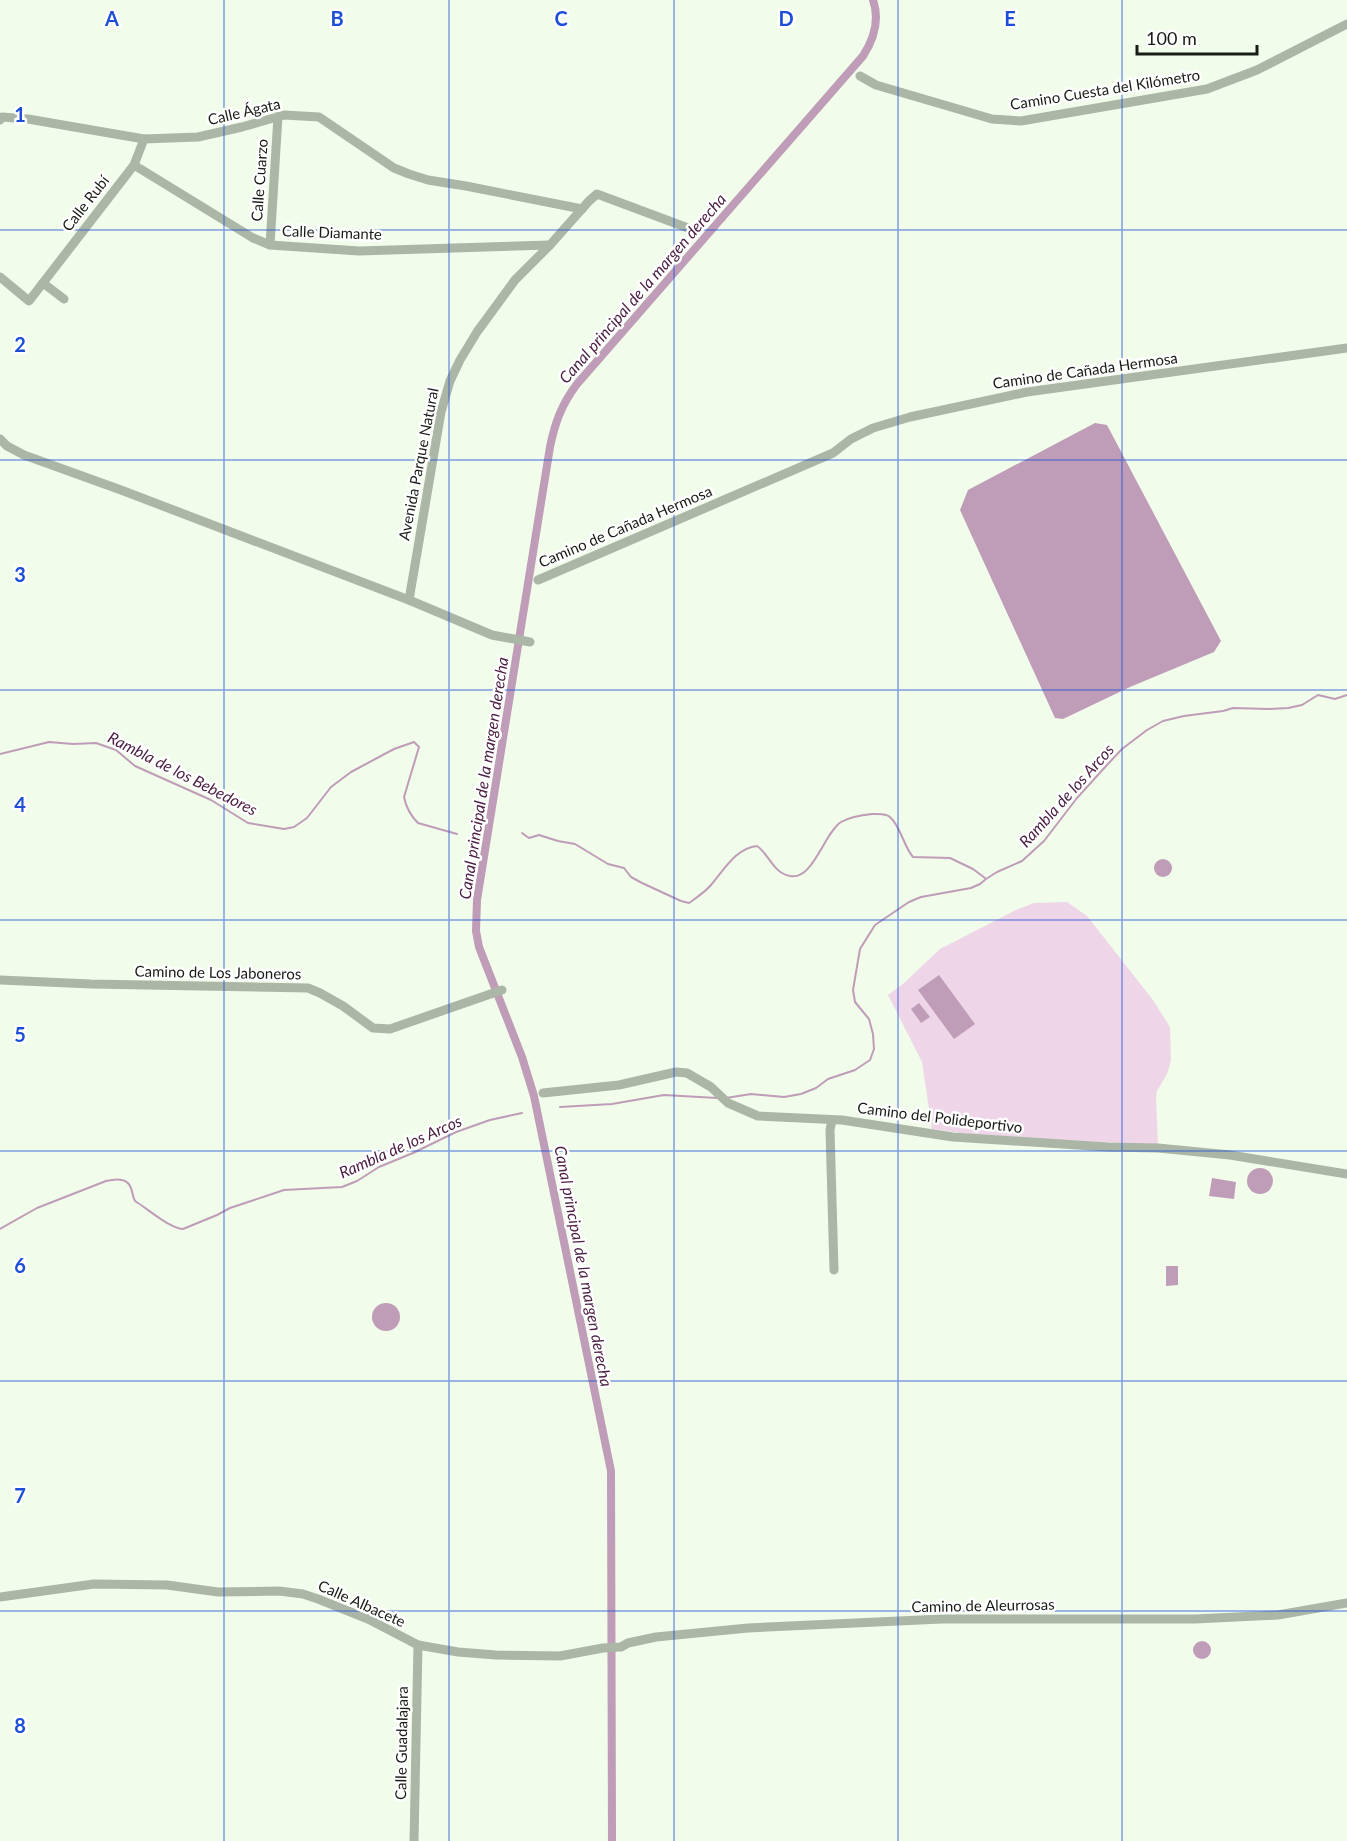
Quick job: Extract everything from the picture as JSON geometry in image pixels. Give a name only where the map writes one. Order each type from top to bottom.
[{"type":"street","name":"Camino Cuesta del Kilómetro","points":[[860,76],[876,85],[993,119],[1021,120],[1207,89],[1257,70],[1347,24]]},
{"type":"street","name":"Calle Ágata","points":[[1,118],[28,119],[144,139],[198,136],[284,115],[319,117],[394,168],[428,180],[582,209]]},
{"type":"street","name":"Calle Cuarzo","points":[[270,245],[278,116]]},
{"type":"street","name":"Calle Rubí","points":[[0,277],[28,300],[134,165],[144,139]]},
{"type":"street","name":"Calle Diamante","points":[[134,165],[253,238],[270,245],[358,251],[550,245]]},
{"type":"street","name":"Avenida Parque Natural","points":[[409,600],[441,412],[450,381],[477,332],[509,289],[597,194],[688,228]]},
{"type":"street","points":[[43,283],[64,299]]},
{"type":"street","name":"Camino de Cañada Hermosa","points":[[538,580],[833,453],[851,439],[873,428],[910,417],[1027,392],[1347,348]]},
{"type":"street","points":[[0,439],[7,446],[24,455],[122,490],[492,634],[528,642]]},
{"type":"street","name":"Camino de Los Jaboneros","points":[[0,980],[308,988],[320,993],[373,1028],[390,1029],[502,990]]},
{"type":"street","name":"Camino del Polideportivo","points":[[543,1093],[619,1085],[676,1072],[687,1073],[711,1087],[728,1103],[758,1116],[832,1120],[953,1137],[1110,1148],[1158,1148],[1230,1155],[1347,1174]]},
{"type":"street","points":[[832,1120],[830,1130],[834,1269]]},
{"type":"street","name":"Calle Albacete","points":[[0,1597],[94,1584],[167,1585],[218,1592],[279,1591],[303,1594],[318,1599],[368,1619],[418,1645],[458,1652],[496,1655],[560,1656],[603,1648]]},
{"type":"street","name":"Camino de Aleurrosas","points":[[603,1648],[619,1647],[656,1637],[748,1628],[942,1619],[1195,1619],[1278,1615],[1347,1603]]},
{"type":"street","name":"Calle Guadalajara","points":[[414,1841],[418,1645]]},
{"type":"shaded area","points":[[1095,423],[1107,425],[1221,641],[1214,652],[1130,687],[1063,719],[1055,718],[960,510],[968,490]]},
{"type":"shaded area","points":[[1163,859],[1169,862],[1172,868],[1169,874],[1163,877],[1157,874],[1154,868],[1157,862]]},
{"type":"shaded area","points":[[1067,902],[1087,916],[1153,1000],[1170,1027],[1171,1060],[1156,1097],[1158,1145],[984,1136],[932,1129],[922,1062],[888,995],[940,949],[1034,903]]},
{"type":"shaded area","points":[[939,975],[975,1024],[954,1039],[918,990]]},
{"type":"shaded area","points":[[919,1003],[930,1017],[921,1023],[911,1009]]},
{"type":"shaded area","points":[[1260,1168],[1270,1171],[1273,1181],[1270,1191],[1260,1194],[1250,1191],[1247,1181],[1250,1171]]},
{"type":"shaded area","points":[[1212,1178],[1236,1182],[1234,1199],[1209,1196]]},
{"type":"shaded area","points":[[1166,1266],[1178,1266],[1178,1285],[1166,1286]]},
{"type":"shaded area","points":[[386,1303],[396,1307],[400,1317],[396,1327],[386,1331],[376,1327],[372,1317],[376,1307]]},
{"type":"shaded area","points":[[1202,1641],[1208,1644],[1211,1650],[1208,1656],[1202,1659],[1196,1656],[1193,1650],[1196,1644]]},
{"type":"waterway","name":"Canal principal de la margen derecha","points":[[612,1841],[611,1471],[534,1096],[522,1057],[479,947],[476,931],[477,900],[550,447],[560,414],[577,384],[863,56],[875,29],[876,15],[873,0]]},
{"type":"waterway","name":"Rambla de los Arcos","points":[[726,1098],[751,1094],[784,1097],[801,1094],[816,1088],[828,1079],[855,1070],[870,1060],[874,1049],[873,1034],[869,1019],[855,1002],[853,990],[860,949],[875,925],[909,902],[921,897],[971,888],[997,872],[1022,861],[1044,841],[1077,798],[1122,749],[1147,730],[1163,721],[1184,716],[1233,708],[1288,708],[1302,705],[1318,695],[1335,699],[1347,695]]},
{"type":"waterway","name":"Rambla de los Bebedores","points":[[0,754],[49,742],[96,743],[116,750],[135,766],[211,800],[248,823],[284,829],[294,827],[307,818],[331,787],[351,772],[394,749],[414,742],[419,747],[404,797],[407,808],[418,823],[457,834]]},
{"type":"waterway","name":"Rambla de los Bebedores","points":[[522,833],[529,838],[539,835],[575,844],[608,864],[624,868],[631,877],[642,883],[689,903],[709,888],[743,851],[757,846],[779,871],[790,876],[798,876],[812,864],[829,836],[841,822],[860,816],[882,814],[894,821],[913,857],[950,858],[973,869],[985,878]]},
{"type":"waterway","name":"Rambla de los Arcos","points":[[560,1107],[612,1104],[664,1095],[717,1098]]},
{"type":"waterway","name":"Rambla de los Arcos","points":[[0,1229],[37,1208],[116,1179],[128,1183],[135,1201],[165,1222],[183,1229],[230,1208],[284,1190],[342,1187],[357,1181],[379,1167],[456,1132],[490,1120],[522,1113]]}]
